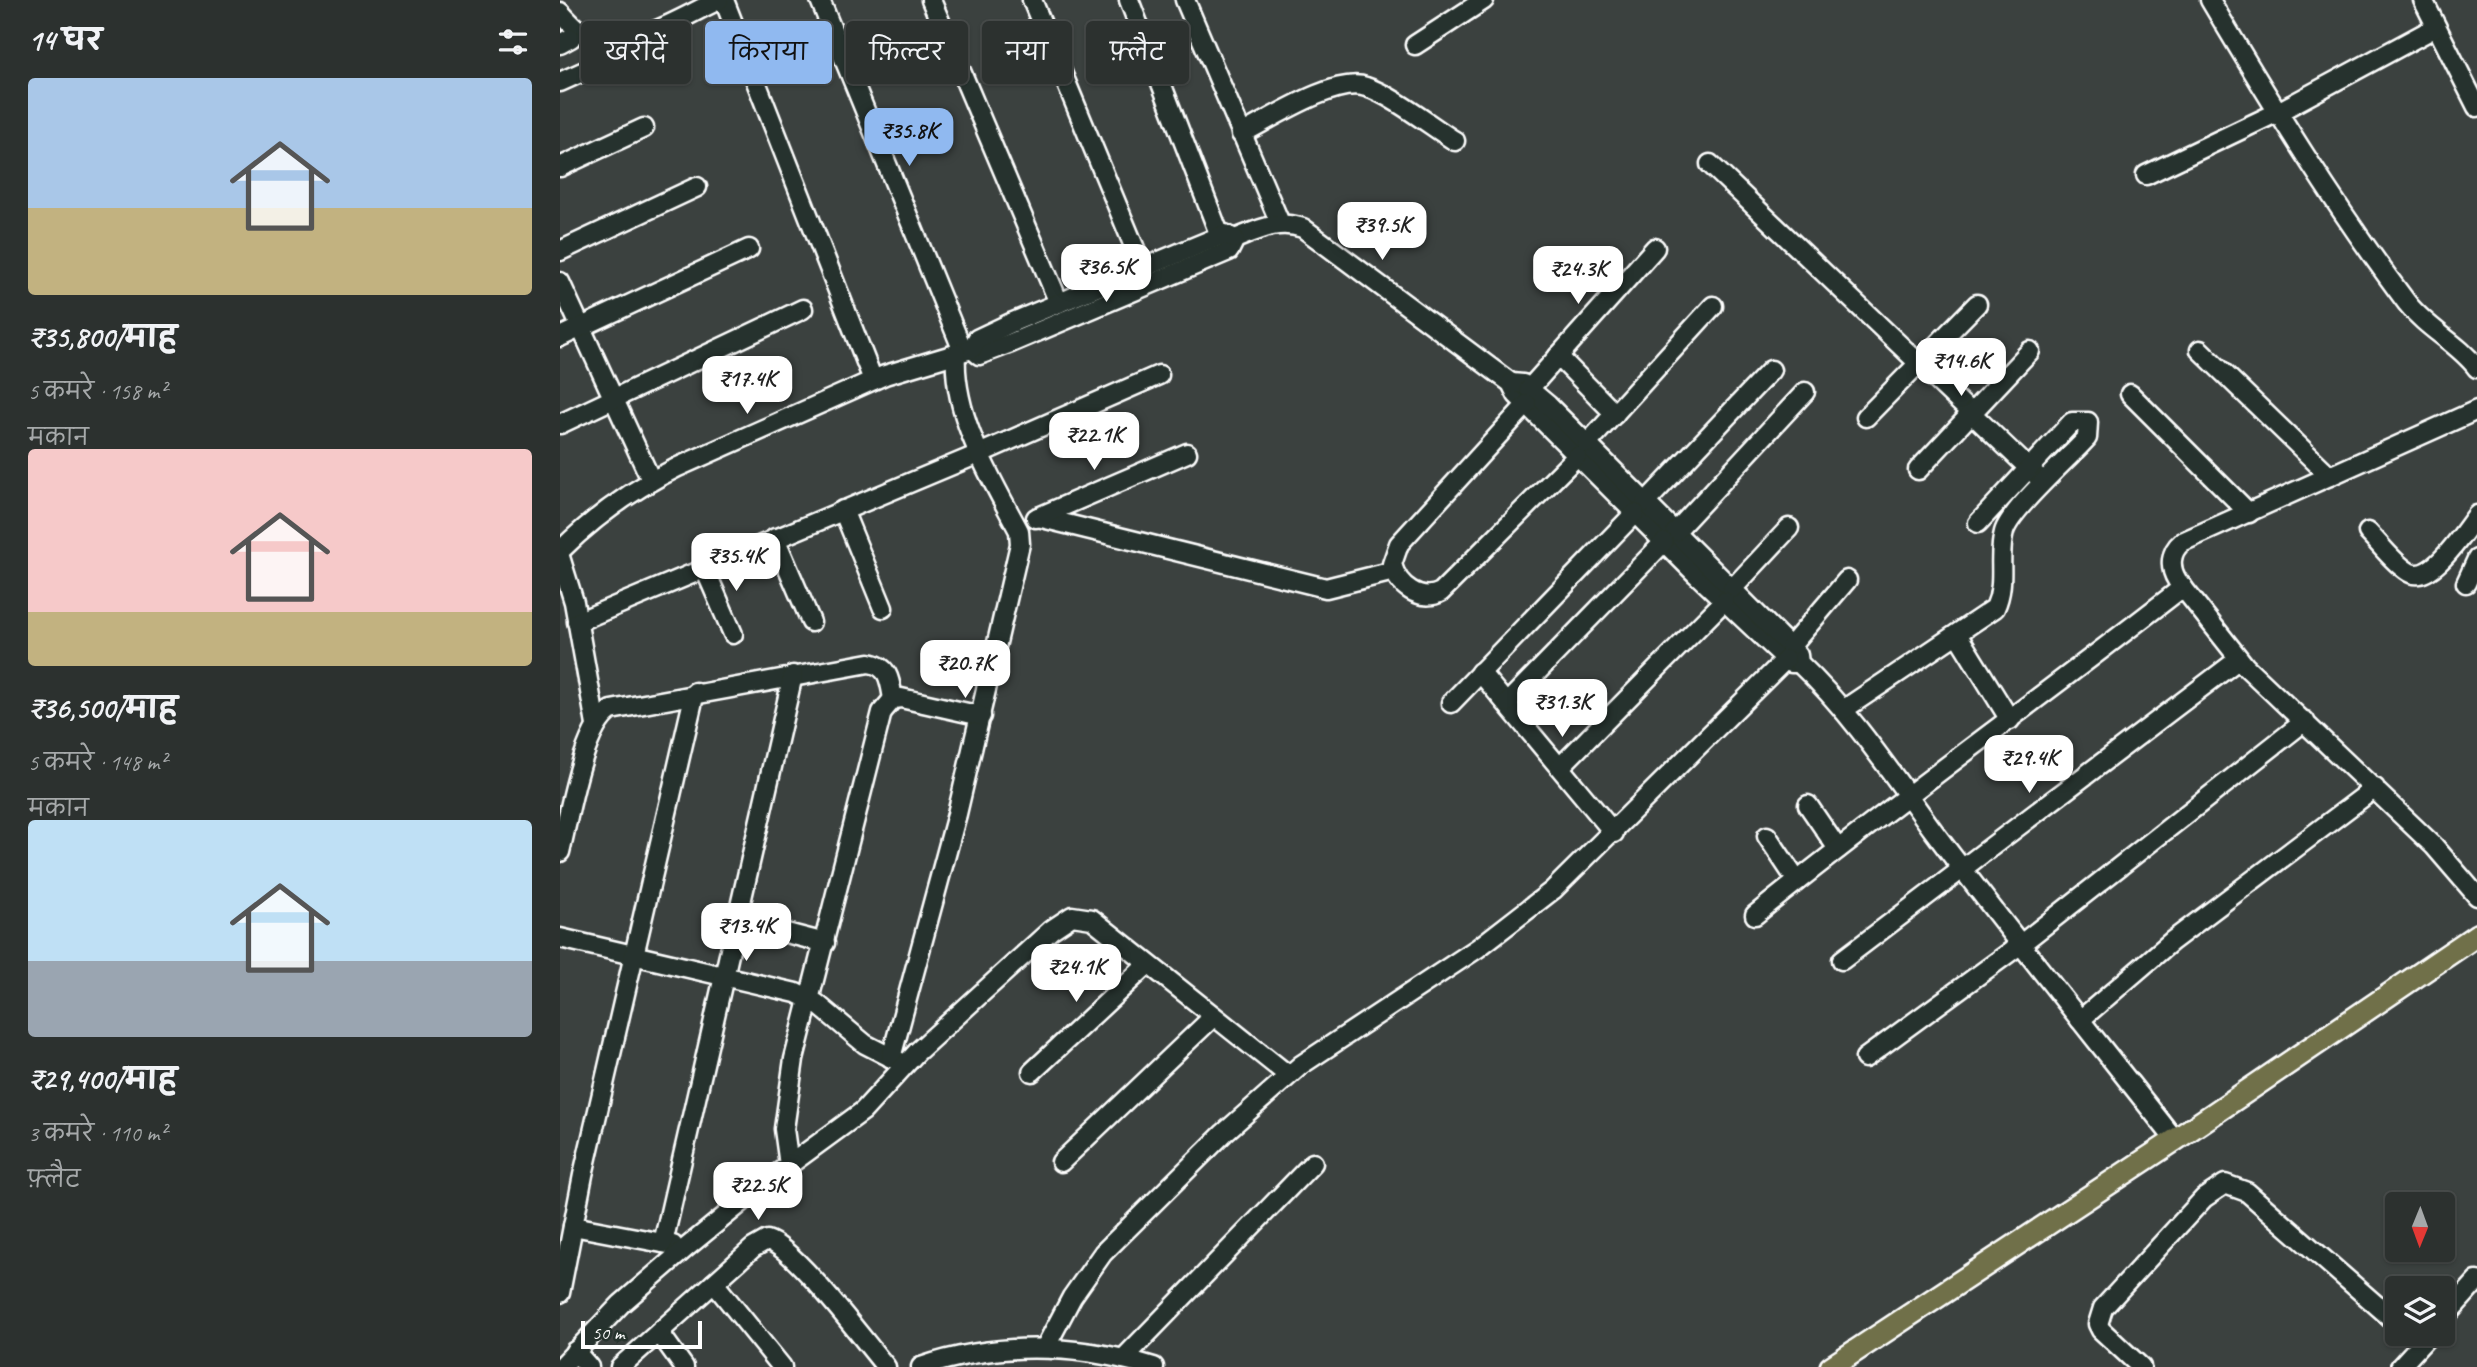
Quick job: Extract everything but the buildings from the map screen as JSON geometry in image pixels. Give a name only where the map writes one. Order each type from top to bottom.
[{"type":"main road","points":[[1830,1367],[2175,1140],[2477,935]]},
{"type":"street","points":[[560,12],[587,36],[600,41],[621,40],[642,34],[722,0],[873,380]]},
{"type":"street","points":[[820,0],[964,351],[959,397],[981,453],[1017,527],[1019,550],[898,1061]]},
{"type":"street","points":[[931,0],[1059,303]]},
{"type":"street","points":[[1032,0],[1143,268]]},
{"type":"street","points":[[964,351],[979,355],[1011,343],[1229,251],[1227,237],[1129,0]]},
{"type":"street","points":[[1185,0],[1280,223]]},
{"type":"street","points":[[1415,45],[1484,0]]},
{"type":"street","points":[[2210,0],[2341,210],[2408,304],[2421,320],[2477,368]]},
{"type":"street","points":[[2423,0],[2477,107]]},
{"type":"street","points":[[2146,175],[2278,112],[2436,27]]},
{"type":"street","points":[[560,82],[581,73]]},
{"type":"street","points":[[1241,134],[1326,92],[1358,85],[1376,92],[1455,141]]},
{"type":"street","points":[[560,167],[644,128]]},
{"type":"street","points":[[1710,164],[2045,483]]},
{"type":"street","points":[[560,251],[697,187]]},
{"type":"street","points":[[560,551],[591,521],[651,480],[873,380],[964,351],[977,339],[1059,303],[1227,237],[1280,223],[1303,228],[1528,397],[1843,710],[2021,944],[2175,1140]]},
{"type":"street","points":[[1655,248],[1558,356],[1528,397],[1405,536],[1394,551],[1394,571],[1421,597],[1428,598],[1441,593],[1582,450],[1713,306]]},
{"type":"street","points":[[560,337],[749,249]]},
{"type":"street","points":[[560,282],[651,480]]},
{"type":"street","points":[[1866,417],[1977,304]]},
{"type":"street","points":[[560,424],[803,309]]},
{"type":"street","points":[[2200,350],[2330,476]]},
{"type":"street","points":[[1918,470],[2030,351]]},
{"type":"street","points":[[1558,356],[1615,414]]},
{"type":"street","points":[[1451,703],[1771,370]]},
{"type":"street","points":[[577,622],[981,453],[1160,374]]},
{"type":"street","points":[[1507,703],[1669,537],[1805,392]]},
{"type":"street","points":[[2130,394],[2249,513]]},
{"type":"street","points":[[2477,410],[2178,545],[2172,566],[2183,587],[2239,659],[2434,846],[2477,896]]},
{"type":"street","points":[[1843,710],[1995,608],[2003,583],[2004,533],[2012,517],[2087,438],[2088,422],[2073,422],[1978,523]]},
{"type":"street","points":[[1017,527],[1186,453]]},
{"type":"street","points":[[843,510],[883,608]]},
{"type":"street","points":[[2368,532],[2407,572],[2419,576],[2428,573],[2477,515]]},
{"type":"street","points":[[1038,517],[1326,588],[1394,571]]},
{"type":"street","points":[[1560,767],[1728,595],[1789,528]]},
{"type":"street","points":[[775,538],[811,622]]},
{"type":"street","points":[[560,557],[566,595],[577,622],[596,724],[560,852]]},
{"type":"street","points":[[2466,583],[2477,559]]},
{"type":"street","points":[[704,567],[733,634]]},
{"type":"street","points":[[1045,1348],[1072,1297],[1103,1253],[1224,1133],[1288,1075],[1523,914],[1614,833],[1791,656],[1847,580]]},
{"type":"street","points":[[1755,915],[1908,794],[2010,720],[2183,587]]},
{"type":"street","points":[[1957,634],[2010,720]]},
{"type":"street","points":[[1842,960],[2239,659]]},
{"type":"street","points":[[596,724],[611,710],[695,692],[859,664],[877,664],[887,673],[892,699],[882,712],[794,1059],[784,1140],[789,1165]]},
{"type":"street","points":[[1480,672],[1614,833]]},
{"type":"street","points":[[663,1243],[793,675]]},
{"type":"street","points":[[560,1293],[695,692]]},
{"type":"street","points":[[892,699],[913,700],[981,716]]},
{"type":"street","points":[[1865,1058],[2021,944],[2305,722]]},
{"type":"street","points":[[2080,1020],[2172,941],[2375,788]]},
{"type":"street","points":[[1808,805],[1838,849]]},
{"type":"street","points":[[1767,836],[1797,881]]},
{"type":"street","points":[[561,1367],[621,1304],[687,1247],[789,1165],[863,1111],[898,1061],[1051,930],[1072,916],[1092,919],[1288,1075]]},
{"type":"street","points":[[736,920],[825,943]]},
{"type":"street","points":[[560,938],[810,998],[852,1034],[898,1061]]},
{"type":"street","points":[[1032,1072],[1147,965]]},
{"type":"street","points":[[1061,1162],[1213,1017]]},
{"type":"street","points":[[1123,1359],[1313,1163]]},
{"type":"street","points":[[2141,1367],[2101,1330],[2098,1324],[2103,1308],[2204,1198],[2224,1184],[2247,1192],[2385,1313]]},
{"type":"street","points":[[573,1226],[687,1247]]},
{"type":"street","points":[[620,1367],[760,1243],[772,1241],[797,1263],[886,1367]]},
{"type":"street","points":[[2455,1306],[2477,1281]]},
{"type":"street","points":[[714,1283],[782,1367]]},
{"type":"street","points":[[659,1332],[684,1367]]},
{"type":"street","points":[[2400,1367],[2413,1346]]},
{"type":"street","points":[[921,1367],[986,1350],[1045,1348],[1123,1359],[1154,1367]]},
{"type":"street","points":[[575,1350],[589,1367]]}]
